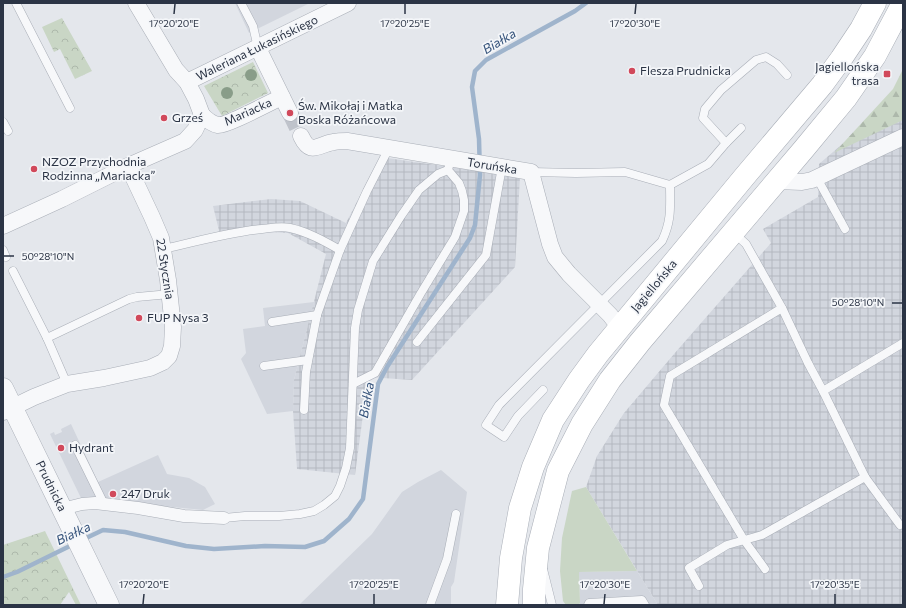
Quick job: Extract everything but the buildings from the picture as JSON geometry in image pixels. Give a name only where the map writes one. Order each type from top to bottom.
[{"type":"main road","name":"Jagiellońska","points":[[507,605],[511,558],[520,508],[533,467],[553,420],[582,375],[598,354],[822,85],[842,59],[876,3]]},
{"type":"main road","points":[[534,605],[538,548],[558,471],[582,424],[610,380],[640,342],[841,104],[875,56],[903,3]]},
{"type":"street","points":[[3,226],[128,166],[185,141],[195,130],[202,115],[196,99],[187,82],[176,70],[136,3]]},
{"type":"street","name":"Waleriana Łukasińskiego","points":[[187,82],[348,3]]},
{"type":"street","name":"Mariacka","points":[[202,115],[211,123],[218,125],[228,122],[282,97],[258,48]]},
{"type":"street","points":[[282,97],[290,113]]},
{"type":"street","name":"Toruńska","points":[[301,136],[306,145],[311,148],[316,148],[333,142],[347,141],[389,148],[449,165],[466,161],[531,172],[550,244],[555,257],[569,274],[610,315],[620,328]]},
{"type":"street","points":[[777,181],[802,182],[812,180],[903,136]]},
{"type":"street","name":"22 Stycznia","points":[[8,410],[34,397],[67,384],[137,372],[163,362],[169,356],[172,346],[173,327],[170,294],[161,238],[128,166]]},
{"type":"street","name":"Prudnicka","points":[[3,388],[8,410],[64,513],[109,605]]},
{"type":"street","points":[[64,513],[82,504],[95,503],[138,508],[184,516],[224,518]]},
{"type":"lane","points":[[16,3],[70,108]]},
{"type":"lane","points":[[241,3],[253,26],[258,48]]},
{"type":"lane","points":[[726,143],[703,118],[706,110],[721,90],[756,60],[766,57],[777,64],[787,75]]},
{"type":"lane","points":[[3,122],[8,131]]},
{"type":"lane","points":[[531,172],[625,172],[670,185],[708,164],[741,128]]},
{"type":"lane","points":[[304,410],[306,372],[316,315],[340,250],[367,191],[389,148]]},
{"type":"lane","points":[[224,518],[300,514],[314,511],[335,496],[346,468],[350,448],[355,328],[357,316],[374,261],[401,216],[419,190],[449,165],[459,183],[464,200],[464,211],[455,237],[375,373],[353,384]]},
{"type":"lane","points":[[417,342],[486,255],[498,166]]},
{"type":"lane","points":[[817,178],[846,229]]},
{"type":"lane","points":[[543,390],[518,416],[504,436],[486,425],[499,405],[662,241],[670,217],[670,185]]},
{"type":"lane","points":[[163,248],[251,230],[288,227],[314,236],[340,250]]},
{"type":"lane","points":[[733,232],[746,244],[782,308],[864,477],[900,525]]},
{"type":"lane","points":[[13,271],[47,338],[67,384]]},
{"type":"lane","points":[[47,338],[130,299],[170,294]]},
{"type":"lane","points":[[765,569],[744,540],[664,405],[670,376],[782,308]]},
{"type":"lane","points":[[272,322],[316,315]]},
{"type":"lane","points":[[823,391],[903,343]]},
{"type":"lane","points":[[264,366],[308,360]]},
{"type":"lane","points":[[75,445],[104,504]]},
{"type":"lane","points":[[699,586],[689,568],[727,545],[762,535],[864,477]]},
{"type":"lane","points":[[430,605],[447,559],[456,514]]},
{"type":"lane","points":[[538,548],[552,605]]},
{"type":"lane","points":[[588,605],[589,603],[642,600],[645,605]]},
{"type":"shaded area","points":[[235,3],[310,3],[249,33]]},
{"type":"shaded area","points":[[903,84],[903,605],[658,605],[586,487],[597,456],[624,413],[771,243],[763,229],[818,197],[819,164],[889,104]]},
{"type":"shaded area","points":[[380,157],[520,177],[515,267],[412,380],[368,377],[355,475],[297,469],[293,411],[294,380],[326,254],[288,233],[250,233],[221,239],[213,206],[271,199],[300,201],[346,223]]},
{"type":"shaded area","points":[[314,302],[294,380],[293,411],[267,414],[241,359],[246,353],[243,329],[265,326],[263,308]]},
{"type":"shaded area","points":[[71,424],[98,482],[158,455],[167,474],[189,478],[205,487],[215,504],[203,510],[81,498],[50,434],[54,432],[55,435],[62,432],[61,429]]},
{"type":"shaded area","points":[[441,470],[467,492],[454,582],[451,587],[451,605],[299,605],[372,534],[402,492]]},
{"type":"shaded area","points":[[637,571],[658,605],[578,605],[580,603],[579,572]]},
{"type":"green space","points":[[62,18],[92,71],[75,79],[60,49],[54,52],[42,27]]},
{"type":"green space","points":[[253,62],[268,93],[222,116],[204,86]]},
{"type":"green space","points":[[903,69],[903,120],[834,153],[893,89]]},
{"type":"green space","points":[[586,487],[637,571],[579,572],[580,603],[578,605],[566,605],[563,601],[560,571],[562,538],[572,491]]},
{"type":"green space","points":[[45,531],[81,605],[76,605],[69,592],[60,605],[3,605],[3,545]]},
{"type":"waterway","name":"Białka","points":[[82,540],[103,530],[125,532],[186,546],[214,549],[265,546],[305,547],[324,541],[349,519],[363,499],[378,384],[387,367],[470,238],[475,225],[480,175],[479,139],[472,87],[475,71],[486,60],[575,11],[586,3]]},
{"type":"waterway","name":"Białka","points":[[3,577],[17,572],[74,544]]},
{"type":"tunnel","points":[[290,113],[301,136]]},
{"type":"place","name":"Flesza Prudnicka","points":[[632,71]]},
{"type":"place","name":"Jagiellońska trasa","points":[[887,74]]},
{"type":"place","name":"Św. Mikołaj i Matka Boska Różańcowa","points":[[290,113]]},
{"type":"place","name":"Grześ","points":[[164,118]]},
{"type":"place","name":"NZOZ Przychodnia Rodzinna „Mariacka”","points":[[34,169]]},
{"type":"place","name":"FUP Nysa 3","points":[[139,318]]},
{"type":"place","name":"Hydrant","points":[[61,448]]},
{"type":"place","name":"247 Druk","points":[[113,494]]}]
